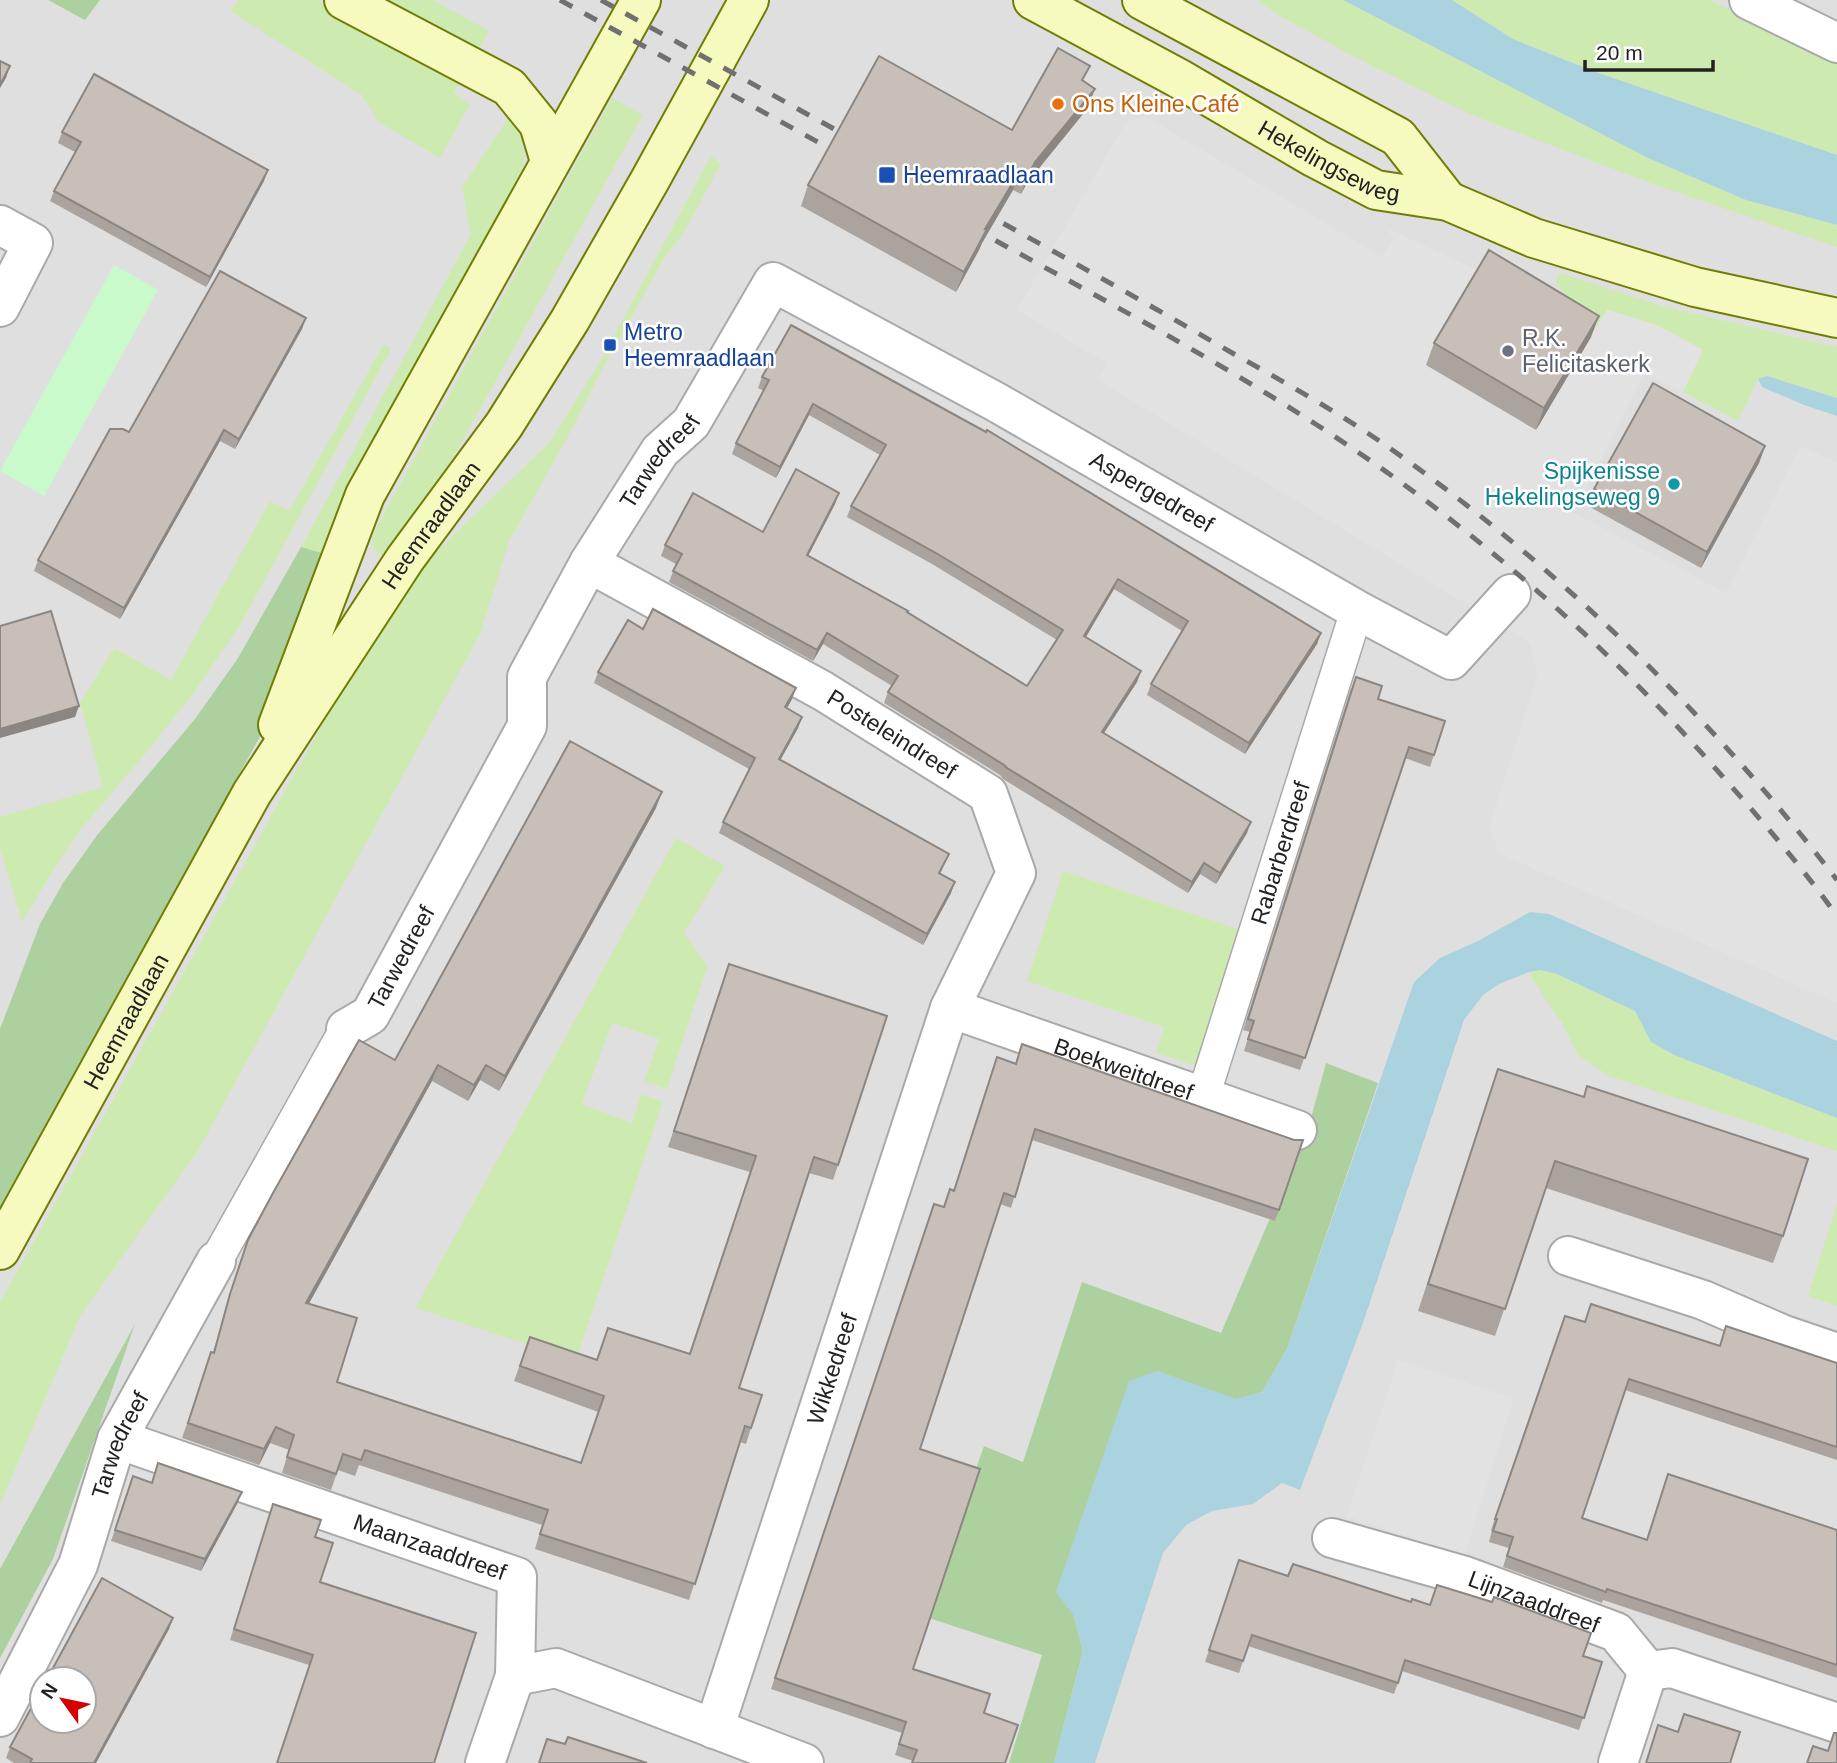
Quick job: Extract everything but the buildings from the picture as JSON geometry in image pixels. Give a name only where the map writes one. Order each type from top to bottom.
[{"type":"main road","points":[[344,0],[509,87],[539,124],[551,161]]},
{"type":"main road","name":"Heemraadlaan","points":[[252,793],[365,495],[641,0]]},
{"type":"main road","name":"Heemraadlaan","points":[[0,1250],[252,793],[405,559],[504,425],[570,320],[749,0]]},
{"type":"main road","name":"Hekelingseweg","points":[[1033,0],[1376,190],[1448,201],[1534,238],[1695,287],[1837,318]]},
{"type":"main road","name":"Hekelingseweg","points":[[1142,0],[1398,137],[1448,201]]},
{"type":"street","points":[[1749,0],[1837,43]]},
{"type":"street","points":[[0,225],[33,243],[0,307]]},
{"type":"street","name":"Tarwedreef","points":[[0,1717],[78,1565],[117,1439],[346,1029],[370,1015],[527,726],[527,677],[589,563],[660,452],[691,423],[773,282]]},
{"type":"street","name":"Aspergedreef","points":[[773,282],[996,402],[1357,610],[1451,660],[1511,594]]},
{"type":"street","name":"Posteleindreef","points":[[589,563],[823,691],[988,794],[1016,873],[950,1008]]},
{"type":"street","name":"Rabarberdreef","points":[[1203,1097],[1357,610]]},
{"type":"street","name":"Boekweitdreef","points":[[950,1008],[1297,1130]]},
{"type":"street","name":"Wikkedreef","points":[[714,1729],[950,1008]]},
{"type":"street","points":[[1568,1256],[1703,1300],[1784,1335],[1837,1353]]},
{"type":"street","name":"Maanzaaddreef","points":[[117,1439],[517,1577],[515,1676]]},
{"type":"street","name":"Lijnzaaddreef","points":[[1332,1538],[1465,1576],[1616,1632],[1648,1671]]},
{"type":"street","points":[[485,1763],[515,1676],[556,1668],[804,1763]]},
{"type":"street","points":[[1618,1763],[1648,1671],[1672,1668],[1837,1723]]},
{"type":"shaded area","points":[[0,0],[1837,0],[1837,1763],[0,1763]]},
{"type":"shaded area","points":[[1145,116],[1382,257],[1393,239],[1387,228],[1481,272],[1536,429],[1607,310],[1657,325],[1703,350],[1683,392],[1644,373],[1574,513],[1726,593],[1800,446],[1837,462],[1837,1003],[1500,854],[1489,828],[1538,674],[1530,643],[1098,380],[1107,363],[1017,310],[1126,122]]},
{"type":"shaded area","points":[[1398,1360],[1514,1398],[1464,1556],[1347,1516]]},
{"type":"green space","points":[[48,0],[100,0],[85,20]]},
{"type":"green space","points":[[238,0],[317,0],[462,80],[454,93],[470,104],[440,158],[378,122],[362,95],[230,11]]},
{"type":"green space","points":[[382,0],[433,0],[489,31],[477,53]]},
{"type":"green space","points":[[1257,0],[1343,0],[1648,158],[1746,200],[1837,225],[1837,247],[1658,186],[1474,116],[1360,60],[1280,16]]},
{"type":"green space","points":[[1452,0],[1709,0],[1837,59],[1837,155],[1593,71],[1513,39]]},
{"type":"green space","points":[[612,98],[643,115],[448,467],[399,540],[385,556],[376,552],[372,546],[376,528]]},
{"type":"green space","points":[[511,114],[523,145],[522,178],[336,557],[301,547],[471,234],[462,187]]},
{"type":"green space","points":[[711,156],[721,164],[685,231],[666,255],[510,539],[480,634],[199,1149],[80,1316],[0,1505],[0,1302],[386,610],[414,573],[549,443],[597,367]]},
{"type":"green space","points":[[114,265],[158,290],[44,496],[0,471]]},
{"type":"green space","points":[[1560,273],[1662,306],[1837,347],[1837,398],[1767,376],[1758,379],[1738,421],[1683,392],[1703,349],[1607,310],[1594,331],[1574,320],[1570,299],[1556,284]]},
{"type":"green space","points":[[384,344],[391,349],[240,625],[193,694],[81,829],[22,922],[0,848],[0,817],[103,787],[80,703],[114,648],[171,680],[270,501],[289,511]]},
{"type":"green space","points":[[301,547],[336,557],[294,675],[0,1206],[0,1029],[40,924],[63,883],[98,834],[195,719],[238,658]]},
{"type":"green space","points":[[676,838],[725,866],[684,933],[707,967],[667,1089],[644,1082],[659,1039],[612,1023],[582,1104],[632,1123],[641,1094],[663,1102],[576,1360],[415,1308]]},
{"type":"green space","points":[[1063,871],[1244,931],[1199,1067],[1156,1053],[1164,1027],[1027,981]]},
{"type":"green space","points":[[1540,970],[1557,974],[1635,1011],[1651,1042],[1674,1055],[1837,1118],[1837,1151],[1609,1076],[1578,1055],[1562,1023],[1529,972]]},
{"type":"green space","points":[[1326,1063],[1378,1083],[1287,1349],[1262,1392],[1236,1400],[1157,1371],[1074,1616],[1083,1651],[1054,1763],[1009,1763],[1042,1655],[923,1616],[984,1446],[1023,1462],[1082,1282],[1221,1333],[1308,1129]]},
{"type":"green space","points":[[1837,1203],[1837,1306],[1808,1296]]},
{"type":"green space","points":[[135,1324],[53,1559],[0,1658],[0,1569]]},
{"type":"water","points":[[1343,0],[1452,0],[1513,39],[1593,71],[1837,155],[1837,225],[1746,200],[1648,158]]},
{"type":"water","points":[[1767,376],[1837,398],[1837,416],[1762,387],[1758,379]]},
{"type":"water","points":[[1530,912],[1549,914],[1837,1041],[1837,1118],[1674,1055],[1651,1042],[1635,1011],[1557,974],[1540,970],[1529,972],[1499,984],[1483,995],[1464,1020],[1363,1323],[1300,1490],[1282,1483],[1253,1504],[1212,1511],[1186,1525],[1163,1553],[1095,1763],[1054,1763],[1083,1651],[1074,1616],[1056,1592],[1129,1381],[1157,1371],[1236,1399],[1262,1392],[1287,1349],[1414,982],[1440,958],[1478,941]]},
{"type":"railway","points":[[560,0],[845,157]]},
{"type":"railway","points":[[601,0],[854,140]]},
{"type":"railway","points":[[979,210],[1327,407],[1445,489],[1567,589],[1626,643],[1735,758],[1837,880]]},
{"type":"railway","points":[[971,227],[1146,323],[1275,398],[1373,462],[1481,543],[1582,632],[1678,727],[1767,828],[1837,916]]},
{"type":"place","name":"Ons Kleine Café","points":[[1058,104]]},
{"type":"place","name":"Heemraadlaan","points":[[887,175]]},
{"type":"place","name":"Metro Heemraadlaan","points":[[610,345]]},
{"type":"place","name":"R.K. Felicitaskerk","points":[[1508,351]]},
{"type":"place","name":"Spijkenisse Hekelingseweg 9","points":[[1674,484]]}]
